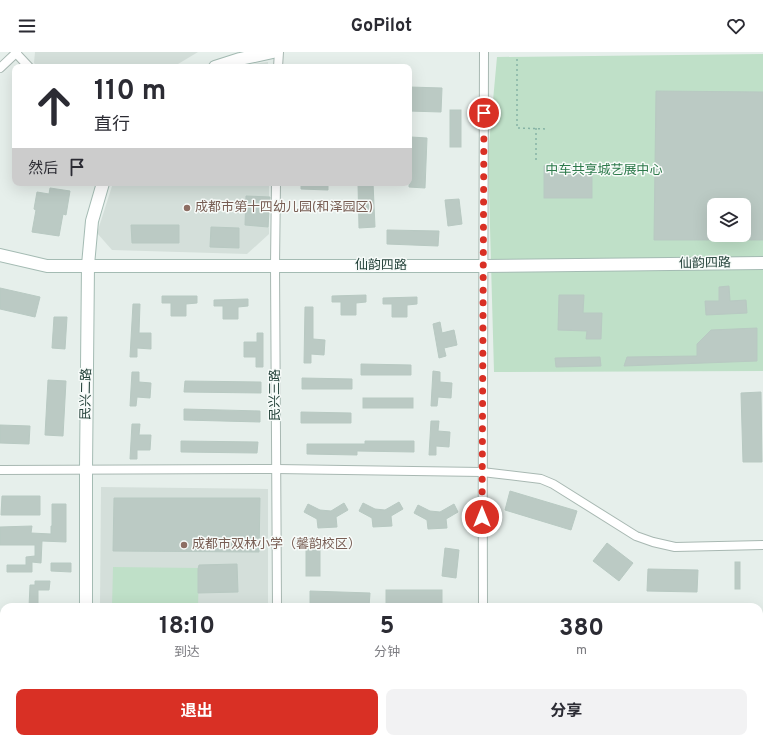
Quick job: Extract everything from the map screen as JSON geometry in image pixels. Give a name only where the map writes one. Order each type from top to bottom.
[{"type":"street","points":[[0,68],[16,52],[26,64]]},
{"type":"street","points":[[224,64],[273,52]]},
{"type":"street","points":[[278,64],[279,52]]},
{"type":"street","points":[[482,603],[484,52]]},
{"type":"street","name":"民兴二路","points":[[86,603],[88,265],[92,222],[102,186]]},
{"type":"street","name":"民兴三路","points":[[276,186],[277,603]]},
{"type":"street","name":"仙韵四路","points":[[0,255],[47,266],[484,266],[763,263]]},
{"type":"street","points":[[0,470],[276,469],[482,472],[541,479],[553,484],[636,536],[653,542],[675,547],[763,545]]},
{"type":"path","points":[[516,59],[517,128],[548,129]]},
{"type":"path","points":[[536,128],[536,161]]},
{"type":"shaded area","points":[[35,52],[198,52],[178,64],[34,63]]},
{"type":"shaded area","points":[[268,62],[268,64],[252,64]]},
{"type":"shaded area","name":"成都市第十四幼儿园(和泽园区)","points":[[112,186],[269,186],[269,234],[247,254],[112,250],[97,233]]},
{"type":"shaded area","name":"成都市双林小学（馨韵校区）","points":[[101,487],[268,489],[268,603],[100,603]]},
{"type":"green space","name":"中车共享城艺展中心","points":[[763,54],[763,371],[494,372],[488,155],[497,57]]},
{"type":"green space","points":[[113,567],[199,568],[198,603],[112,603]]},
{"type":"building","points":[[412,87],[442,88],[441,112],[412,111]]},
{"type":"building","points":[[656,91],[763,92],[763,240],[751,240],[751,198],[707,198],[707,240],[654,240]]},
{"type":"building","points":[[450,110],[461,110],[461,147],[450,147]]},
{"type":"building","points":[[412,137],[427,138],[425,188],[409,187],[412,186]]},
{"type":"building","points":[[544,166],[592,166],[592,198],[544,198]]},
{"type":"building","points":[[301,186],[328,186],[328,190],[301,189]]},
{"type":"building","points":[[358,186],[373,186],[375,227],[359,228]]},
{"type":"building","points":[[50,188],[70,191],[66,215],[63,214],[59,236],[32,232],[36,210],[34,209],[37,192],[49,194]]},
{"type":"building","points":[[246,196],[270,197],[268,227],[245,225]]},
{"type":"building","points":[[459,199],[462,224],[448,226],[445,200]]},
{"type":"building","points":[[131,225],[179,225],[179,243],[132,243]]},
{"type":"building","points":[[211,227],[239,228],[239,248],[210,247]]},
{"type":"building","points":[[387,230],[439,231],[438,246],[387,244]]},
{"type":"building","points":[[729,286],[730,301],[746,300],[747,313],[706,315],[705,301],[719,301],[719,287]]},
{"type":"building","points":[[0,288],[40,297],[35,317],[0,309]]},
{"type":"building","points":[[366,295],[366,302],[356,303],[356,315],[341,315],[341,302],[332,302],[332,296]]},
{"type":"building","points":[[559,295],[584,295],[583,313],[602,313],[601,339],[586,339],[587,331],[558,330]]},
{"type":"building","points":[[162,296],[197,296],[197,303],[186,304],[186,316],[171,316],[171,303],[162,303]]},
{"type":"building","points":[[417,297],[417,304],[407,305],[407,317],[392,317],[392,304],[383,304],[383,298]]},
{"type":"building","points":[[248,299],[248,306],[238,307],[238,319],[223,319],[223,306],[214,306],[214,300]]},
{"type":"building","points":[[133,304],[140,304],[139,333],[151,333],[151,349],[137,348],[137,357],[130,357]]},
{"type":"building","points":[[305,307],[313,307],[313,339],[325,340],[324,355],[311,354],[311,363],[304,363]]},
{"type":"building","points":[[54,317],[67,317],[65,349],[52,348]]},
{"type":"building","points":[[440,322],[442,333],[454,330],[457,345],[444,348],[446,356],[439,358],[433,324]]},
{"type":"building","points":[[757,328],[757,361],[624,366],[627,357],[697,356],[697,344],[711,330]]},
{"type":"building","points":[[257,333],[263,333],[263,367],[256,367],[256,357],[244,357],[244,342],[257,342]]},
{"type":"building","points":[[600,357],[601,366],[556,367],[555,358]]},
{"type":"building","points":[[361,364],[411,365],[411,375],[361,375]]},
{"type":"building","points":[[433,371],[440,372],[440,382],[452,383],[451,398],[438,397],[437,406],[431,406]]},
{"type":"building","points":[[132,372],[139,372],[139,382],[151,383],[150,398],[137,397],[136,406],[130,406]]},
{"type":"building","points":[[302,378],[352,379],[352,389],[302,389]]},
{"type":"building","points":[[48,380],[66,381],[63,436],[45,435]]},
{"type":"building","points":[[185,381],[261,382],[261,393],[184,392]]},
{"type":"building","points":[[761,392],[762,462],[743,462],[741,393]]},
{"type":"building","points":[[363,398],[413,398],[413,408],[363,408]]},
{"type":"building","points":[[184,409],[260,411],[260,422],[184,420]]},
{"type":"building","points":[[301,412],[351,413],[351,423],[301,423]]},
{"type":"building","points":[[431,421],[439,421],[438,431],[450,432],[449,447],[436,446],[436,455],[429,455]]},
{"type":"building","points":[[132,424],[140,424],[139,435],[151,435],[150,450],[137,450],[137,459],[130,459]]},
{"type":"building","points":[[0,425],[30,426],[29,444],[0,443]]},
{"type":"building","points":[[181,441],[258,442],[257,453],[181,452]]},
{"type":"building","points":[[365,441],[414,441],[414,452],[357,451],[357,455],[307,454],[307,444],[365,444]]},
{"type":"building","points":[[510,491],[577,511],[571,530],[505,510]]},
{"type":"building","points":[[2,496],[40,496],[40,515],[1,515]]},
{"type":"building","points":[[114,498],[260,498],[259,552],[113,551]]},
{"type":"building","points":[[399,502],[403,509],[391,516],[392,526],[373,527],[372,518],[359,511],[363,503],[375,509],[385,510]]},
{"type":"building","points":[[344,503],[348,510],[336,517],[337,527],[318,528],[317,519],[304,512],[308,504],[320,510],[331,511]]},
{"type":"building","points":[[52,504],[66,504],[66,542],[42,541],[41,563],[32,562],[32,572],[7,572],[7,565],[26,565],[26,557],[35,556],[35,545],[0,545],[0,527],[32,526],[31,533],[51,534]]},
{"type":"building","points":[[454,504],[458,512],[446,519],[447,528],[428,529],[427,520],[414,513],[418,505],[430,511],[440,512]]},
{"type":"building","points":[[607,543],[633,563],[619,581],[593,561]]},
{"type":"building","points":[[306,548],[320,548],[320,576],[306,576]]},
{"type":"building","points":[[445,548],[459,550],[456,578],[442,576]]},
{"type":"building","points":[[735,562],[740,562],[740,589],[735,589]]},
{"type":"building","points":[[51,563],[71,563],[71,572],[51,571]]},
{"type":"building","points":[[237,564],[238,592],[198,593],[199,565]]},
{"type":"building","points":[[648,569],[698,570],[697,592],[647,591]]},
{"type":"building","points":[[35,581],[50,581],[49,590],[38,590],[38,603],[29,603],[30,585],[35,585]]},
{"type":"building","points":[[386,590],[442,590],[442,603],[386,603]]},
{"type":"building","points":[[310,591],[370,593],[369,603],[310,603]]},
{"type":"place","name":"成都市第十四幼儿园(和泽园区)","points":[[187,208]]},
{"type":"place","name":"成都市双林小学（馨韵校区）","points":[[184,545]]},
{"type":"route","points":[[482,517],[484,113]]}]
